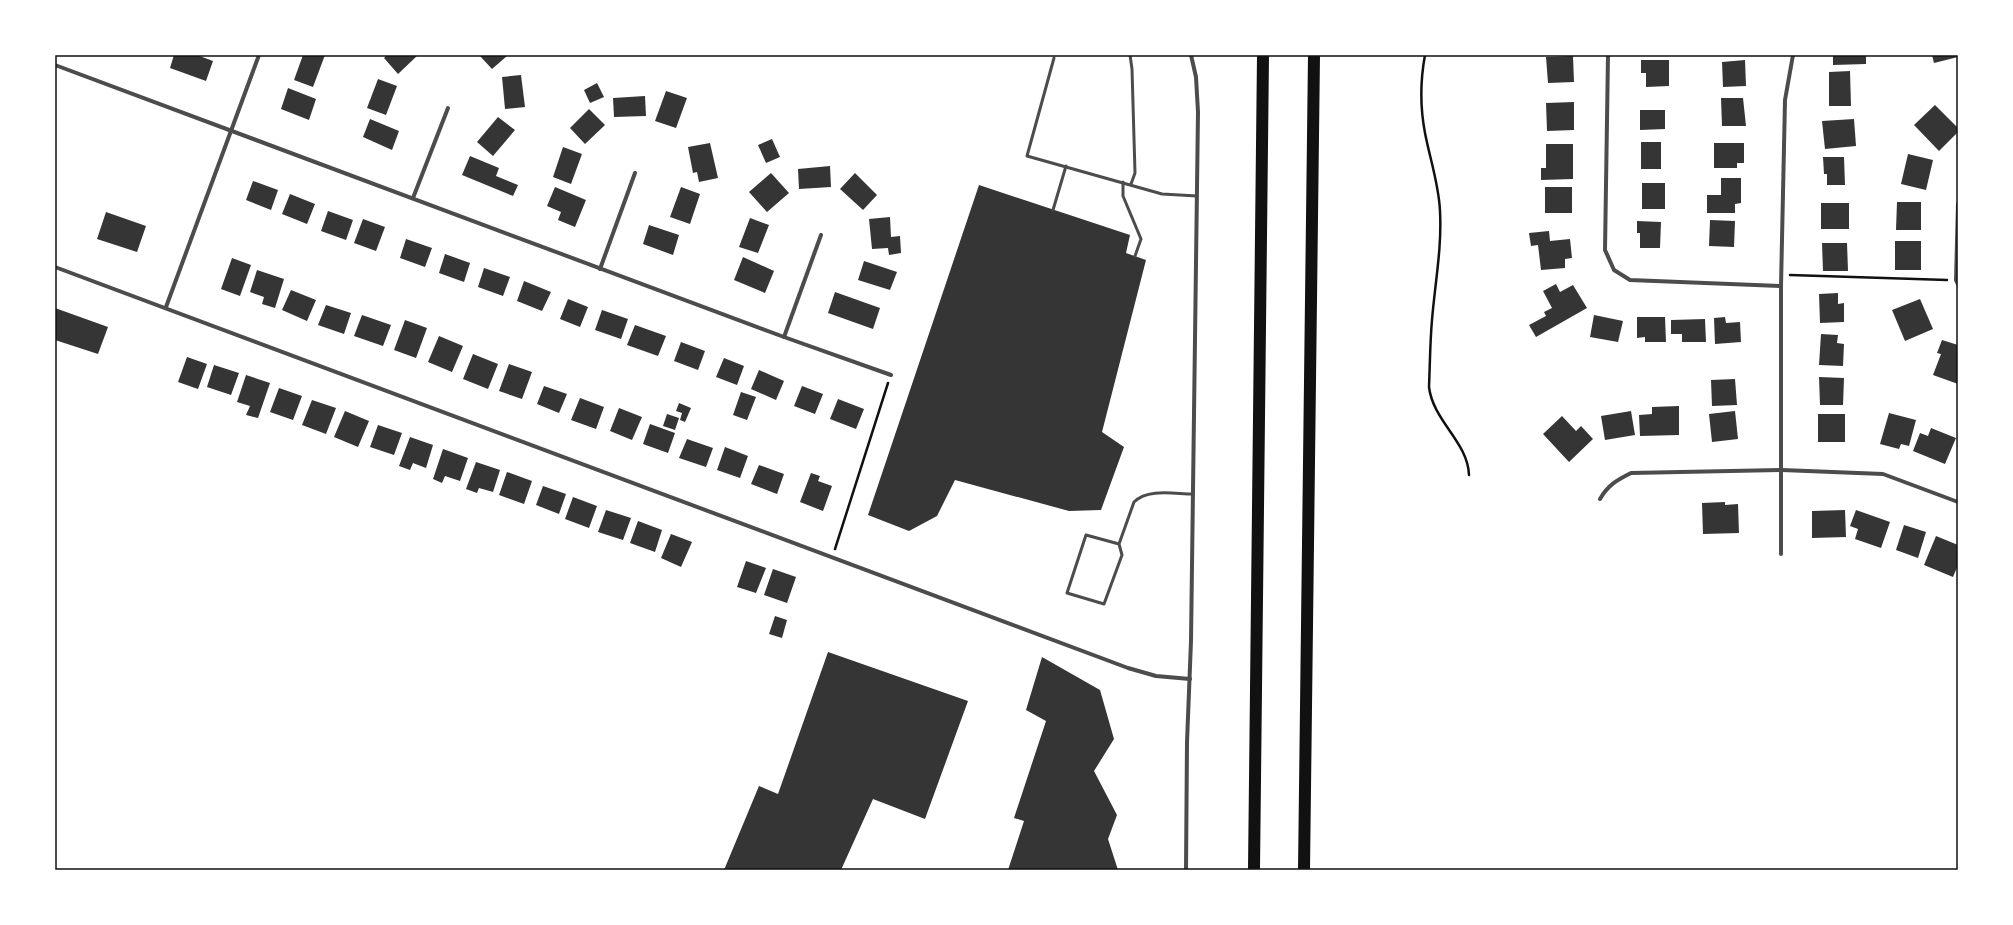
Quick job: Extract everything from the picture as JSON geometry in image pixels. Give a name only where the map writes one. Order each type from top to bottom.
[{"type":"highway","points":[[1254,870],[1263,55]]},
{"type":"highway","points":[[1304,870],[1314,55]]},
{"type":"street","points":[[166,307],[259,55]]},
{"type":"street","points":[[1186,870],[1197,196],[1197,98],[1191,55]]},
{"type":"street","points":[[1608,55],[1605,250],[1614,270],[1630,280],[1781,286]]},
{"type":"street","points":[[1781,554],[1781,275],[1785,100],[1793,55]]},
{"type":"street","points":[[55,65],[784,337],[891,375]]},
{"type":"street","points":[[413,198],[448,108]]},
{"type":"street","points":[[600,268],[635,173]]},
{"type":"street","points":[[1957,282],[1958,204]]},
{"type":"street","points":[[784,337],[821,236]]},
{"type":"street","points":[[55,266],[1128,668],[1156,676],[1190,679]]},
{"type":"street","points":[[1600,499],[1607,487],[1631,473],[1782,470],[1884,474],[1958,502]]},
{"type":"lane","points":[[1130,55],[1132,69],[1135,173],[1131,184]]},
{"type":"lane","points":[[1054,58],[1027,156],[1131,184],[1162,194],[1197,196]]},
{"type":"lane","points":[[1053,210],[1066,166]]},
{"type":"lane","points":[[1123,182],[1123,196],[1141,239],[1136,256]]},
{"type":"lane","points":[[1119,544],[1086,536],[1067,593],[1104,604],[1122,555],[1119,544],[1130,508],[1139,497],[1150,494],[1193,494]]},
{"type":"path","points":[[1424,55],[1420,96],[1425,133],[1436,184],[1441,228],[1440,255],[1432,320],[1429,387],[1430,396],[1442,422],[1466,456],[1470,475]]},
{"type":"path","points":[[1781,275],[1957,282]]},
{"type":"path","points":[[832,557],[891,375]]},
{"type":"building","points":[[174,55],[197,55],[213,61],[206,81],[170,68]]},
{"type":"building","points":[[303,55],[325,55],[313,87],[294,80]]},
{"type":"building","points":[[387,55],[418,55],[398,74],[384,58]]},
{"type":"building","points":[[479,55],[506,55],[507,56],[492,69]]},
{"type":"building","points":[[1833,55],[1866,55],[1866,64],[1833,65]]},
{"type":"building","points":[[1932,55],[1958,55],[1958,57],[1934,63]]},
{"type":"building","points":[[1573,56],[1574,82],[1548,83],[1546,57]]},
{"type":"building","points":[[1641,60],[1669,60],[1669,86],[1646,87],[1646,73],[1641,73]]},
{"type":"building","points":[[1745,60],[1746,86],[1723,87],[1722,62]]},
{"type":"building","points":[[1850,71],[1851,106],[1829,106],[1829,72]]},
{"type":"building","points":[[521,75],[525,107],[505,109],[502,77]]},
{"type":"building","points":[[378,79],[397,86],[386,115],[367,108]]},
{"type":"building","points":[[597,83],[604,97],[590,103],[584,90]]},
{"type":"building","points":[[288,88],[316,99],[309,120],[281,109]]},
{"type":"building","points":[[666,91],[687,98],[676,128],[655,121]]},
{"type":"building","points":[[645,96],[646,116],[614,117],[613,98]]},
{"type":"building","points":[[1721,98],[1743,98],[1746,126],[1722,126]]},
{"type":"building","points":[[1574,102],[1574,130],[1547,131],[1546,103]]},
{"type":"building","points":[[1935,105],[1958,128],[1958,132],[1939,151],[1914,125]]},
{"type":"building","points":[[589,109],[605,125],[585,144],[570,128]]},
{"type":"building","points":[[1640,110],[1665,110],[1665,129],[1640,130]]},
{"type":"building","points":[[498,117],[515,130],[493,156],[477,142]]},
{"type":"building","points":[[370,119],[399,131],[392,150],[363,137]]},
{"type":"building","points":[[1854,119],[1856,146],[1825,149],[1822,121]]},
{"type":"building","points":[[772,139],[780,157],[766,163],[758,145]]},
{"type":"building","points":[[1641,142],[1661,142],[1661,169],[1641,169]]},
{"type":"building","points":[[710,143],[718,178],[699,182],[697,172],[693,173],[688,147]]},
{"type":"building","points":[[1714,143],[1744,143],[1744,163],[1737,163],[1737,168],[1714,168]]},
{"type":"building","points":[[1546,144],[1573,144],[1573,179],[1541,180],[1541,168],[1546,168]]},
{"type":"building","points":[[563,147],[582,154],[571,184],[553,177]]},
{"type":"building","points":[[1908,154],[1933,160],[1926,190],[1901,184]]},
{"type":"building","points":[[470,156],[499,168],[496,176],[518,185],[513,196],[462,175]]},
{"type":"building","points":[[1823,157],[1844,157],[1845,185],[1827,185],[1827,174],[1824,174]]},
{"type":"building","points":[[830,166],[831,187],[799,189],[798,169]]},
{"type":"building","points":[[771,173],[789,193],[767,212],[749,192]]},
{"type":"building","points":[[855,173],[877,195],[863,210],[840,189]]},
{"type":"building","points":[[1721,178],[1741,178],[1741,203],[1735,204],[1735,213],[1707,213],[1707,195],[1721,195]]},
{"type":"building","points":[[253,181],[278,190],[271,210],[246,200]]},
{"type":"building","points":[[1642,183],[1665,183],[1665,209],[1642,209]]},
{"type":"building","points":[[979,185],[1130,235],[1126,253],[1146,260],[1102,432],[1124,447],[1101,510],[1069,511],[955,480],[937,516],[909,531],[868,515]]},
{"type":"building","points":[[555,187],[586,200],[575,227],[558,220],[561,212],[547,206]]},
{"type":"building","points":[[681,187],[700,194],[690,224],[670,217]]},
{"type":"building","points":[[1545,187],[1572,187],[1572,213],[1545,213]]},
{"type":"building","points":[[290,194],[315,204],[307,224],[282,214]]},
{"type":"building","points":[[1897,202],[1921,202],[1921,230],[1896,230]]},
{"type":"building","points":[[1821,203],[1849,203],[1849,229],[1821,229]]},
{"type":"building","points":[[328,211],[353,220],[346,240],[321,231]]},
{"type":"building","points":[[106,212],[146,226],[137,252],[97,239]]},
{"type":"building","points":[[890,217],[891,237],[900,236],[901,253],[889,255],[888,248],[872,249],[869,219]]},
{"type":"building","points":[[750,218],[769,225],[758,253],[739,247]]},
{"type":"building","points":[[363,219],[385,227],[376,251],[354,243]]},
{"type":"building","points":[[1710,220],[1735,221],[1734,247],[1709,246]]},
{"type":"building","points":[[1637,221],[1661,222],[1660,248],[1640,248],[1640,233],[1637,233]]},
{"type":"building","points":[[649,225],[679,235],[673,255],[643,244]]},
{"type":"building","points":[[1549,231],[1550,241],[1570,239],[1572,258],[1565,259],[1565,268],[1541,270],[1538,245],[1531,246],[1529,233]]},
{"type":"building","points":[[406,239],[432,248],[425,267],[400,258]]},
{"type":"building","points":[[1895,241],[1921,241],[1921,270],[1895,270]]},
{"type":"building","points":[[1822,243],[1847,243],[1848,271],[1823,271]]},
{"type":"building","points":[[445,254],[470,263],[464,282],[439,273]]},
{"type":"building","points":[[743,257],[774,271],[765,293],[734,280]]},
{"type":"building","points":[[232,258],[251,265],[240,296],[221,289]]},
{"type":"building","points":[[864,261],[897,272],[890,290],[858,280]]},
{"type":"building","points":[[484,268],[510,277],[503,296],[478,287]]},
{"type":"building","points":[[257,270],[284,279],[275,308],[262,304],[264,297],[250,292]]},
{"type":"building","points":[[524,281],[551,292],[542,311],[517,301]]},
{"type":"building","points":[[1556,284],[1560,292],[1573,285],[1587,308],[1536,337],[1529,325],[1546,316],[1544,312],[1552,308],[1543,291]]},
{"type":"building","points":[[291,290],[316,300],[307,321],[282,310]]},
{"type":"building","points":[[835,292],[880,308],[873,329],[828,313]]},
{"type":"building","points":[[1838,293],[1838,304],[1844,303],[1844,322],[1820,323],[1819,294]]},
{"type":"building","points":[[568,299],[588,307],[580,327],[560,319]]},
{"type":"building","points":[[1920,299],[1933,329],[1905,341],[1892,310]]},
{"type":"building","points":[[326,305],[351,313],[344,334],[318,325]]},
{"type":"building","points":[[55,308],[108,327],[98,354],[55,340]]},
{"type":"building","points":[[602,310],[628,319],[621,339],[595,330]]},
{"type":"building","points":[[362,315],[391,325],[383,346],[354,336]]},
{"type":"building","points":[[1594,315],[1623,321],[1618,342],[1590,337]]},
{"type":"building","points":[[1637,317],[1665,317],[1666,342],[1645,342],[1645,337],[1637,338]]},
{"type":"building","points":[[1725,317],[1726,323],[1740,322],[1741,342],[1715,344],[1714,318]]},
{"type":"building","points":[[1705,319],[1706,342],[1682,342],[1682,334],[1671,334],[1671,320]]},
{"type":"building","points":[[405,320],[427,328],[416,358],[394,350]]},
{"type":"building","points":[[635,325],[666,336],[658,356],[627,345]]},
{"type":"building","points":[[1821,334],[1838,335],[1837,343],[1844,344],[1843,366],[1819,365]]},
{"type":"building","points":[[439,336],[463,346],[452,372],[428,362]]},
{"type":"building","points":[[1942,340],[1958,345],[1958,384],[1933,375],[1941,354],[1937,353]]},
{"type":"building","points":[[681,342],[705,351],[698,370],[674,361]]},
{"type":"building","points":[[473,354],[498,364],[488,389],[463,379]]},
{"type":"building","points":[[187,357],[207,364],[198,389],[178,382]]},
{"type":"building","points":[[724,358],[744,366],[737,385],[716,377]]},
{"type":"building","points":[[509,364],[532,372],[522,399],[499,391]]},
{"type":"building","points":[[214,365],[239,373],[231,395],[207,387]]},
{"type":"building","points":[[759,370],[784,381],[776,400],[751,389]]},
{"type":"building","points":[[246,375],[270,383],[258,418],[246,415],[250,406],[237,402]]},
{"type":"building","points":[[1819,377],[1844,378],[1843,405],[1820,405]]},
{"type":"building","points":[[1735,379],[1737,405],[1712,406],[1711,380]]},
{"type":"building","points":[[544,386],[567,394],[559,413],[537,404]]},
{"type":"building","points":[[802,386],[823,394],[815,414],[794,406]]},
{"type":"building","points":[[279,388],[302,396],[293,420],[270,412]]},
{"type":"building","points":[[741,392],[756,397],[747,420],[733,415]]},
{"type":"building","points":[[580,398],[604,407],[596,429],[571,420]]},
{"type":"building","points":[[838,399],[864,409],[856,429],[830,419]]},
{"type":"building","points":[[312,400],[336,408],[326,434],[302,425]]},
{"type":"building","points":[[679,403],[691,408],[685,422],[680,420],[682,413],[676,411]]},
{"type":"building","points":[[1679,406],[1679,435],[1640,436],[1639,415],[1652,414],[1652,407]]},
{"type":"building","points":[[619,408],[642,417],[632,440],[610,431]]},
{"type":"building","points":[[345,411],[369,421],[358,447],[334,437]]},
{"type":"building","points":[[1631,411],[1635,435],[1605,440],[1601,416]]},
{"type":"building","points":[[1735,411],[1738,439],[1712,442],[1709,414]]},
{"type":"building","points":[[1889,413],[1916,420],[1909,446],[1901,444],[1899,449],[1880,444]]},
{"type":"building","points":[[667,414],[679,418],[675,430],[663,426]]},
{"type":"building","points":[[1818,414],[1845,414],[1845,442],[1818,442]]},
{"type":"building","points":[[1562,416],[1576,431],[1581,426],[1593,439],[1569,462],[1543,434]]},
{"type":"building","points":[[650,424],[675,433],[668,453],[643,444]]},
{"type":"building","points":[[378,425],[402,433],[394,455],[370,447]]},
{"type":"building","points":[[1931,428],[1956,438],[1945,464],[1913,451],[1920,433],[1928,436]]},
{"type":"building","points":[[410,437],[433,445],[426,468],[413,463],[410,470],[399,466]]},
{"type":"building","points":[[687,439],[713,448],[706,467],[679,458]]},
{"type":"building","points":[[725,447],[748,456],[740,478],[717,470]]},
{"type":"building","points":[[443,449],[468,458],[460,481],[445,476],[442,483],[433,479]]},
{"type":"building","points":[[476,462],[500,470],[493,492],[479,488],[477,493],[466,489]]},
{"type":"building","points":[[759,465],[784,474],[777,494],[751,484]]},
{"type":"building","points":[[507,472],[532,481],[524,504],[499,495]]},
{"type":"building","points":[[811,473],[820,476],[818,481],[832,486],[823,511],[800,502]]},
{"type":"building","points":[[543,486],[566,494],[559,514],[536,505]]},
{"type":"building","points":[[573,497],[597,506],[589,528],[565,519]]},
{"type":"building","points":[[1725,502],[1725,505],[1738,504],[1739,533],[1703,534],[1702,503]]},
{"type":"building","points":[[606,510],[631,518],[623,540],[598,532]]},
{"type":"building","points":[[1845,510],[1846,537],[1812,538],[1812,511]]},
{"type":"building","points":[[1856,510],[1890,522],[1881,548],[1855,539],[1858,529],[1850,526]]},
{"type":"building","points":[[638,521],[662,530],[655,552],[630,543]]},
{"type":"building","points":[[1904,525],[1926,532],[1918,558],[1896,550]]},
{"type":"building","points":[[671,534],[692,542],[681,567],[661,558]]},
{"type":"building","points":[[1936,536],[1958,545],[1958,565],[1953,577],[1924,565]]},
{"type":"building","points":[[746,561],[766,568],[756,593],[737,587]]},
{"type":"building","points":[[773,569],[796,577],[787,603],[764,595]]},
{"type":"building","points":[[775,616],[787,620],[782,638],[769,634]]},
{"type":"building","points":[[828,652],[968,701],[925,819],[873,799],[841,870],[724,870],[759,786],[778,794]]},
{"type":"building","points":[[1042,657],[1100,690],[1114,739],[1094,771],[1117,815],[1108,839],[1118,870],[1008,870],[1024,821],[1014,818],[1046,721],[1026,710]]}]
